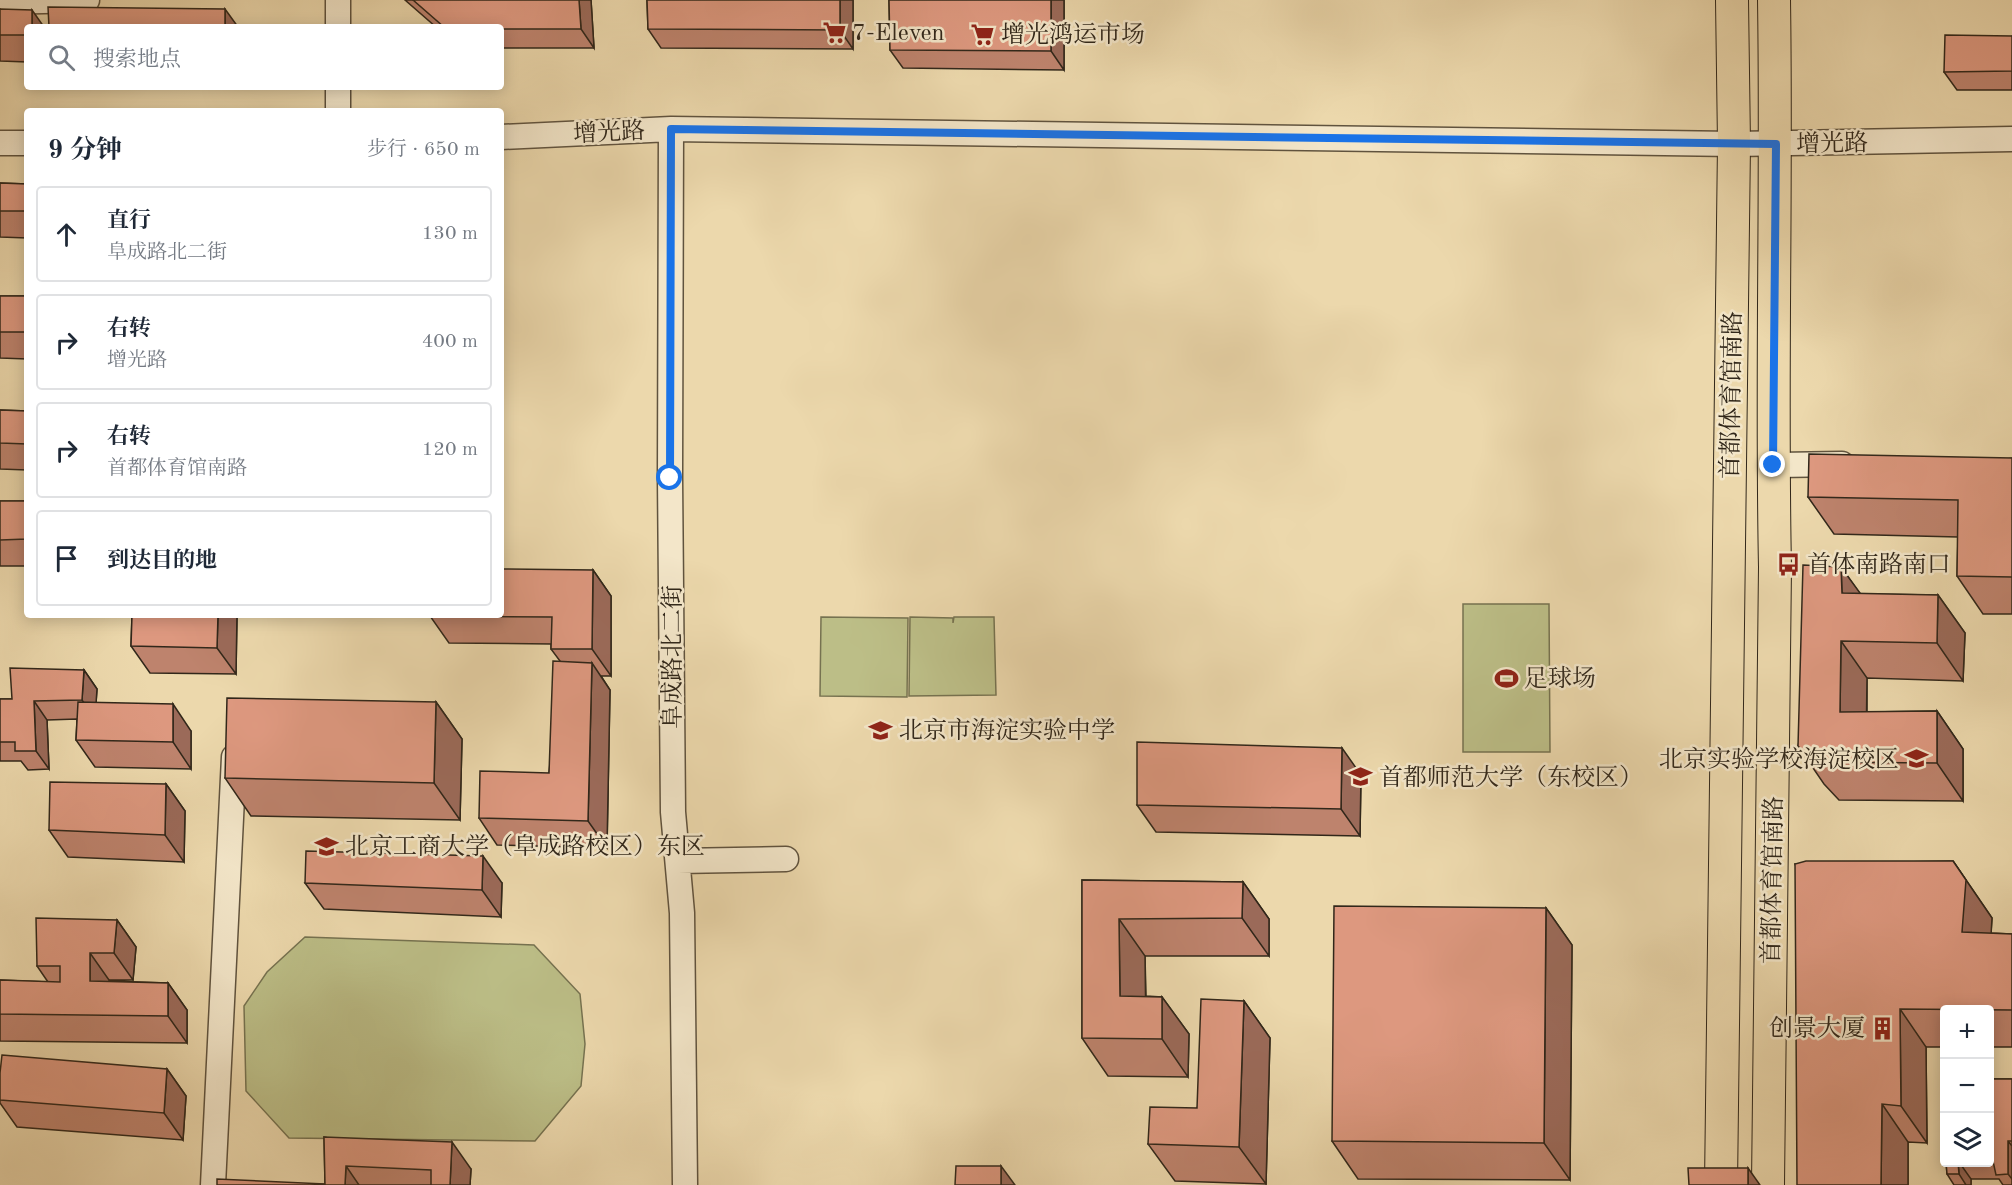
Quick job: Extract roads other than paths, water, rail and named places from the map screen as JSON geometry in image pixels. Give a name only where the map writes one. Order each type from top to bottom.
[{"type":"main road","name":"首都体育馆南路","points":[[1721,1185],[1734,144],[1732,0]]},
{"type":"main road","name":"首都体育馆南路","points":[[1768,1185],[1775,567],[1773,465],[1776,144],[1774,0]]},
{"type":"street","points":[[0,2],[87,0]]},
{"type":"street","points":[[338,0],[338,24]]},
{"type":"street","points":[[338,90],[338,108]]},
{"type":"street","name":"增光路","points":[[504,137],[671,129],[1734,144],[2012,138]]},
{"type":"street","name":"阜成路北二街","points":[[671,129],[670,478],[673,812],[682,913],[685,1185]]},
{"type":"street","points":[[0,143],[24,143]]},
{"type":"street","points":[[1773,465],[1868,464]]},
{"type":"street","points":[[213,1185],[235,731]]},
{"type":"street","points":[[678,861],[786,859]]},
{"type":"place","name":"7-Eleven","points":[[834,32]]},
{"type":"place","name":"增光鸿运市场","points":[[983,34]]},
{"type":"place","name":"首体南路南口","points":[[1789,564]]},
{"type":"place","name":"足球场","points":[[1506,678]]},
{"type":"place","name":"北京市海淀实验中学","points":[[881,730]]},
{"type":"place","name":"北京实验学校海淀校区","points":[[1917,759]]},
{"type":"place","name":"首都师范大学（东校区）","points":[[1361,777]]},
{"type":"place","name":"北京工商大学（阜成路校区）东区","points":[[327,846]]},
{"type":"place","name":"创景大厦","points":[[1883,1028]]}]
